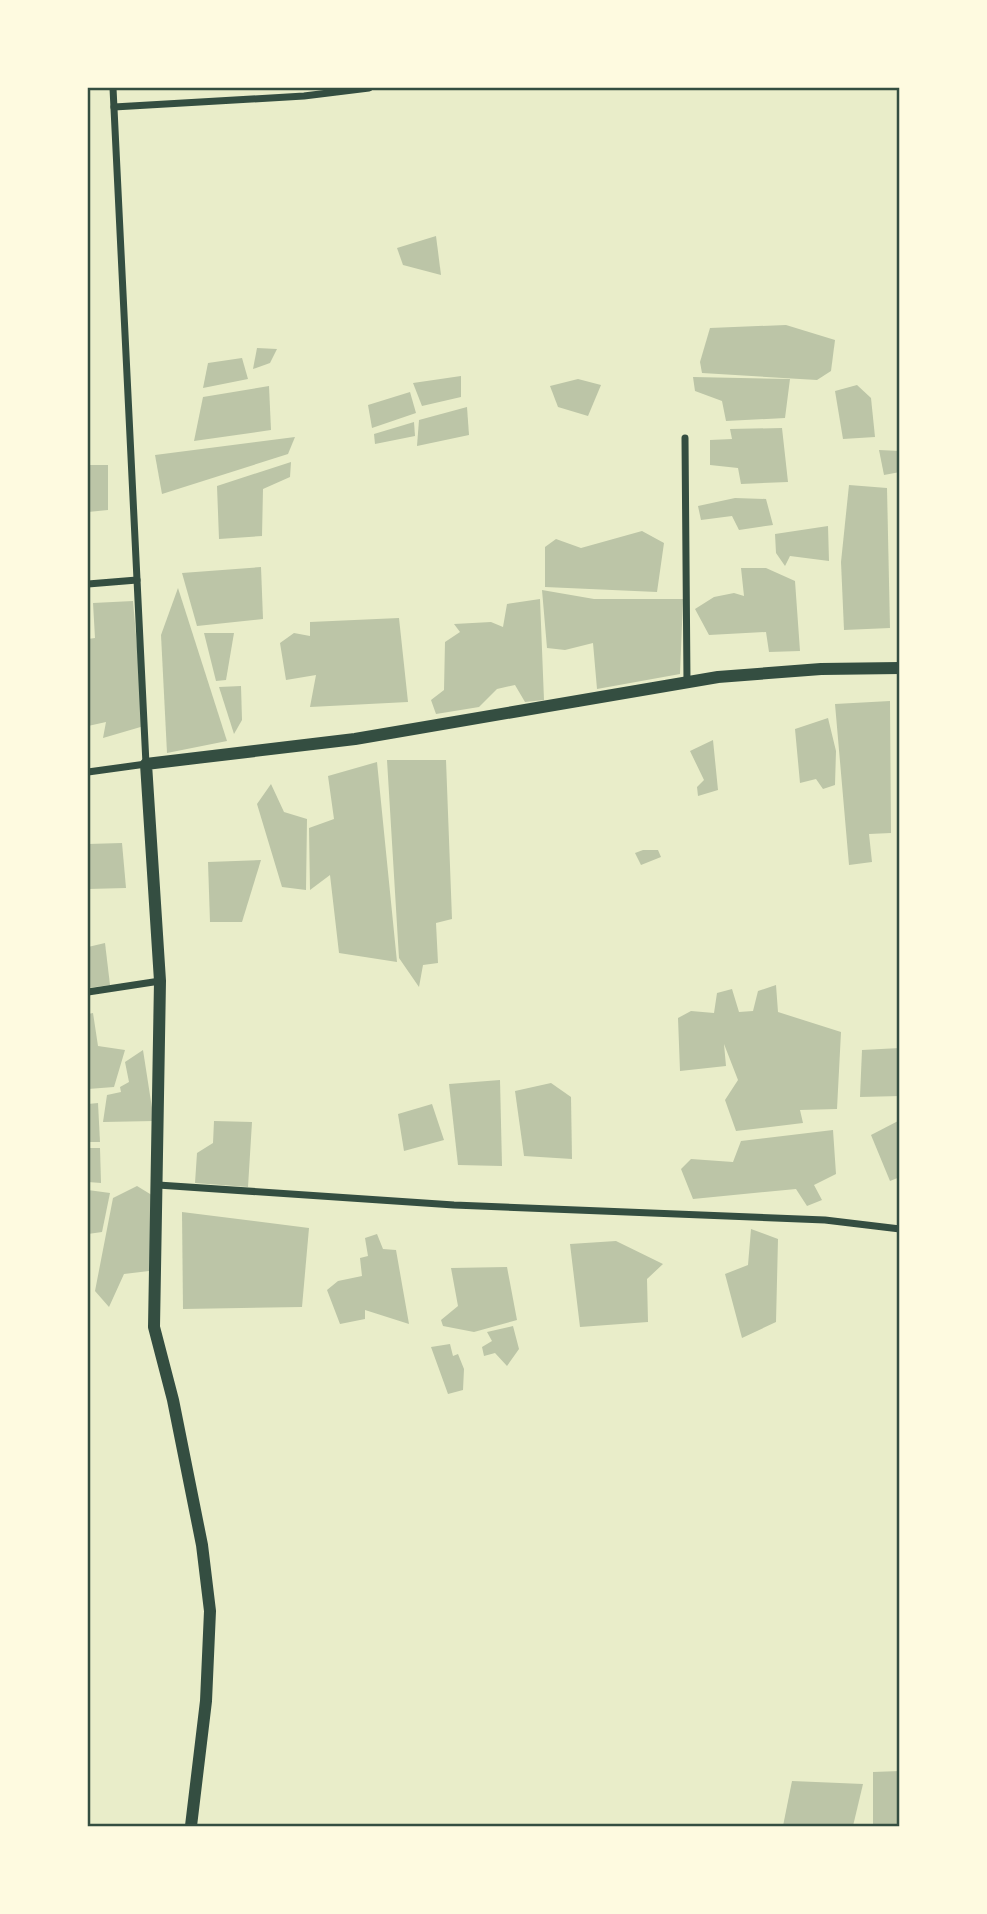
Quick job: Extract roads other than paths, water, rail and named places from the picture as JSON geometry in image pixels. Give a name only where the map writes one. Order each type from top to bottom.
[{"type":"street","points":[[113,88],[146,764],[160,981],[158,1185],[154,1245],[155,1327],[173,1400],[202,1545],[210,1611],[206,1701],[191,1826]]},
{"type":"street","points":[[114,107],[304,96],[369,88]]},
{"type":"street","points":[[685,438],[687,682]]},
{"type":"street","points":[[88,584],[137,580]]},
{"type":"street","points":[[88,772],[355,739],[687,682],[821,668],[900,668]]},
{"type":"street","points":[[88,992],[160,981]]},
{"type":"street","points":[[158,1185],[454,1205],[825,1220],[900,1229]]}]
